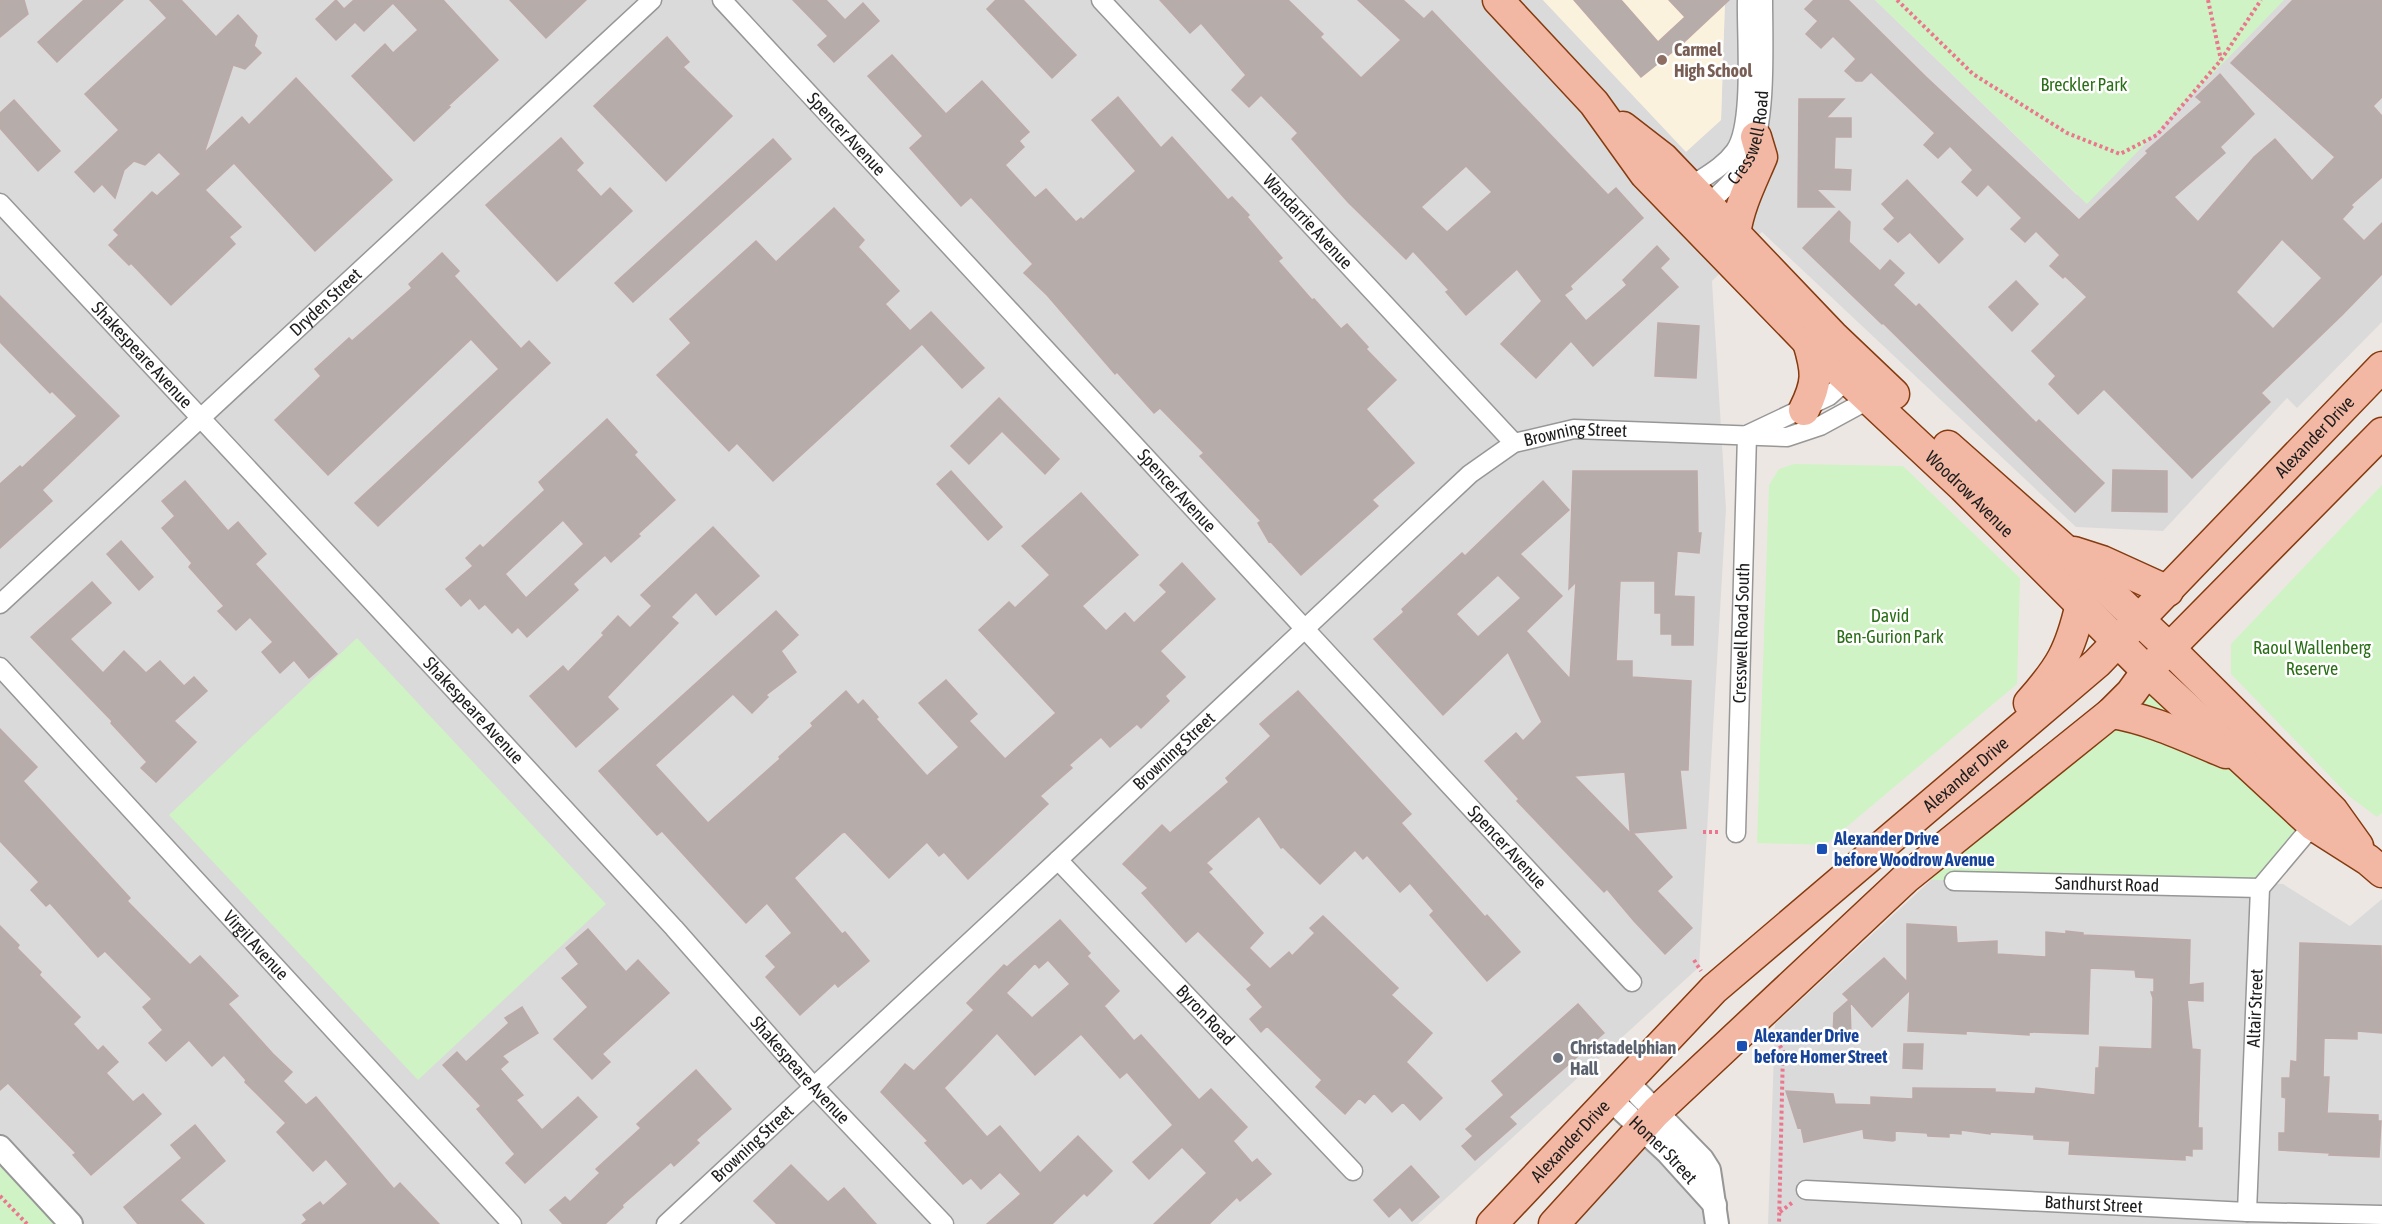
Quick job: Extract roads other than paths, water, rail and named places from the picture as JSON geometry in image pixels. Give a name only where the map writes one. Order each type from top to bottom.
[{"type":"main road","name":"Woodrow Avenue","points":[[1498,0],[1594,104],[1645,174],[1735,234],[1867,383],[2147,671],[2313,825],[2375,866]]},
{"type":"main road","points":[[1735,234],[1743,200],[1762,157],[1756,137]]},
{"type":"main road","name":"Woodrow Avenue","points":[[1690,204],[1808,342],[1867,383],[1969,465],[2063,548],[2170,649],[2332,811],[2375,866]]},
{"type":"main road","points":[[1804,410],[1814,390],[1816,377],[1815,364],[1808,342]]},
{"type":"main road","name":"Alexander Drive","points":[[1492,1224],[1714,988],[2097,663],[2382,367]]},
{"type":"main road","points":[[1554,1224],[1648,1120],[1760,1012],[1906,878],[2111,713],[2132,693],[2147,671],[2382,434]]},
{"type":"main road","points":[[2063,548],[2102,561],[2168,591]]},
{"type":"main road","points":[[2010,736],[2022,711],[2047,683],[2069,648],[2081,604]]},
{"type":"main road","points":[[2111,713],[2152,723],[2246,761]]},
{"type":"street","name":"Dryden Street","points":[[0,604],[652,0]]},
{"type":"street","name":"Spencer Avenue","points":[[722,0],[1632,982]]},
{"type":"street","name":"Wandarrie Avenue","points":[[1101,0],[1514,443]]},
{"type":"street","name":"Cresswell Road","points":[[1690,204],[1709,175],[1736,150],[1744,125],[1747,0]]},
{"type":"street","name":"Cresswell Road","points":[[1690,204],[1739,173],[1750,155],[1760,116],[1763,0]]},
{"type":"street","name":"Shakespeare Avenue","points":[[0,203],[666,920],[814,1087],[944,1224]]},
{"type":"street","name":"Browning Street","points":[[1748,435],[1829,396],[1867,383]]},
{"type":"street","name":"Browning Street","points":[[666,1224],[1470,474],[1514,443],[1574,429],[1787,437],[1820,426],[1867,383]]},
{"type":"street","name":"Cresswell Road South","points":[[1736,833],[1748,435]]},
{"type":"street","name":"Virgil Avenue","points":[[0,667],[512,1224]]},
{"type":"street","points":[[2260,888],[2313,825]]},
{"type":"street","name":"Byron Road","points":[[1058,860],[1353,1171]]},
{"type":"street","name":"Sandhurst Road","points":[[1954,881],[2260,888]]},
{"type":"street","name":"Altair Street","points":[[2247,1212],[2260,888]]},
{"type":"street","name":"Homer Street","points":[[1617,1089],[1648,1120],[1702,1159],[1709,1170],[1716,1215]]},
{"type":"street","points":[[0,1147],[71,1224]]},
{"type":"street","name":"Bathurst Street","points":[[1806,1190],[2247,1212],[2382,1215]]},
{"type":"place","name":"Carmel High School","points":[[1662,60]]},
{"type":"place","name":"Alexander Drive before Woodrow Avenue","points":[[1822,849]]},
{"type":"place","name":"Alexander Drive before Homer Street","points":[[1742,1046]]},
{"type":"place","name":"Christadelphian Hall","points":[[1558,1058]]},
{"type":"park label","name":"Breckler Park","points":[[2084,85]]},
{"type":"park label","name":"David Ben-Gurion Park","points":[[1890,626]]},
{"type":"park label","name":"Raoul Wallenberg Reserve","points":[[2312,658]]}]
